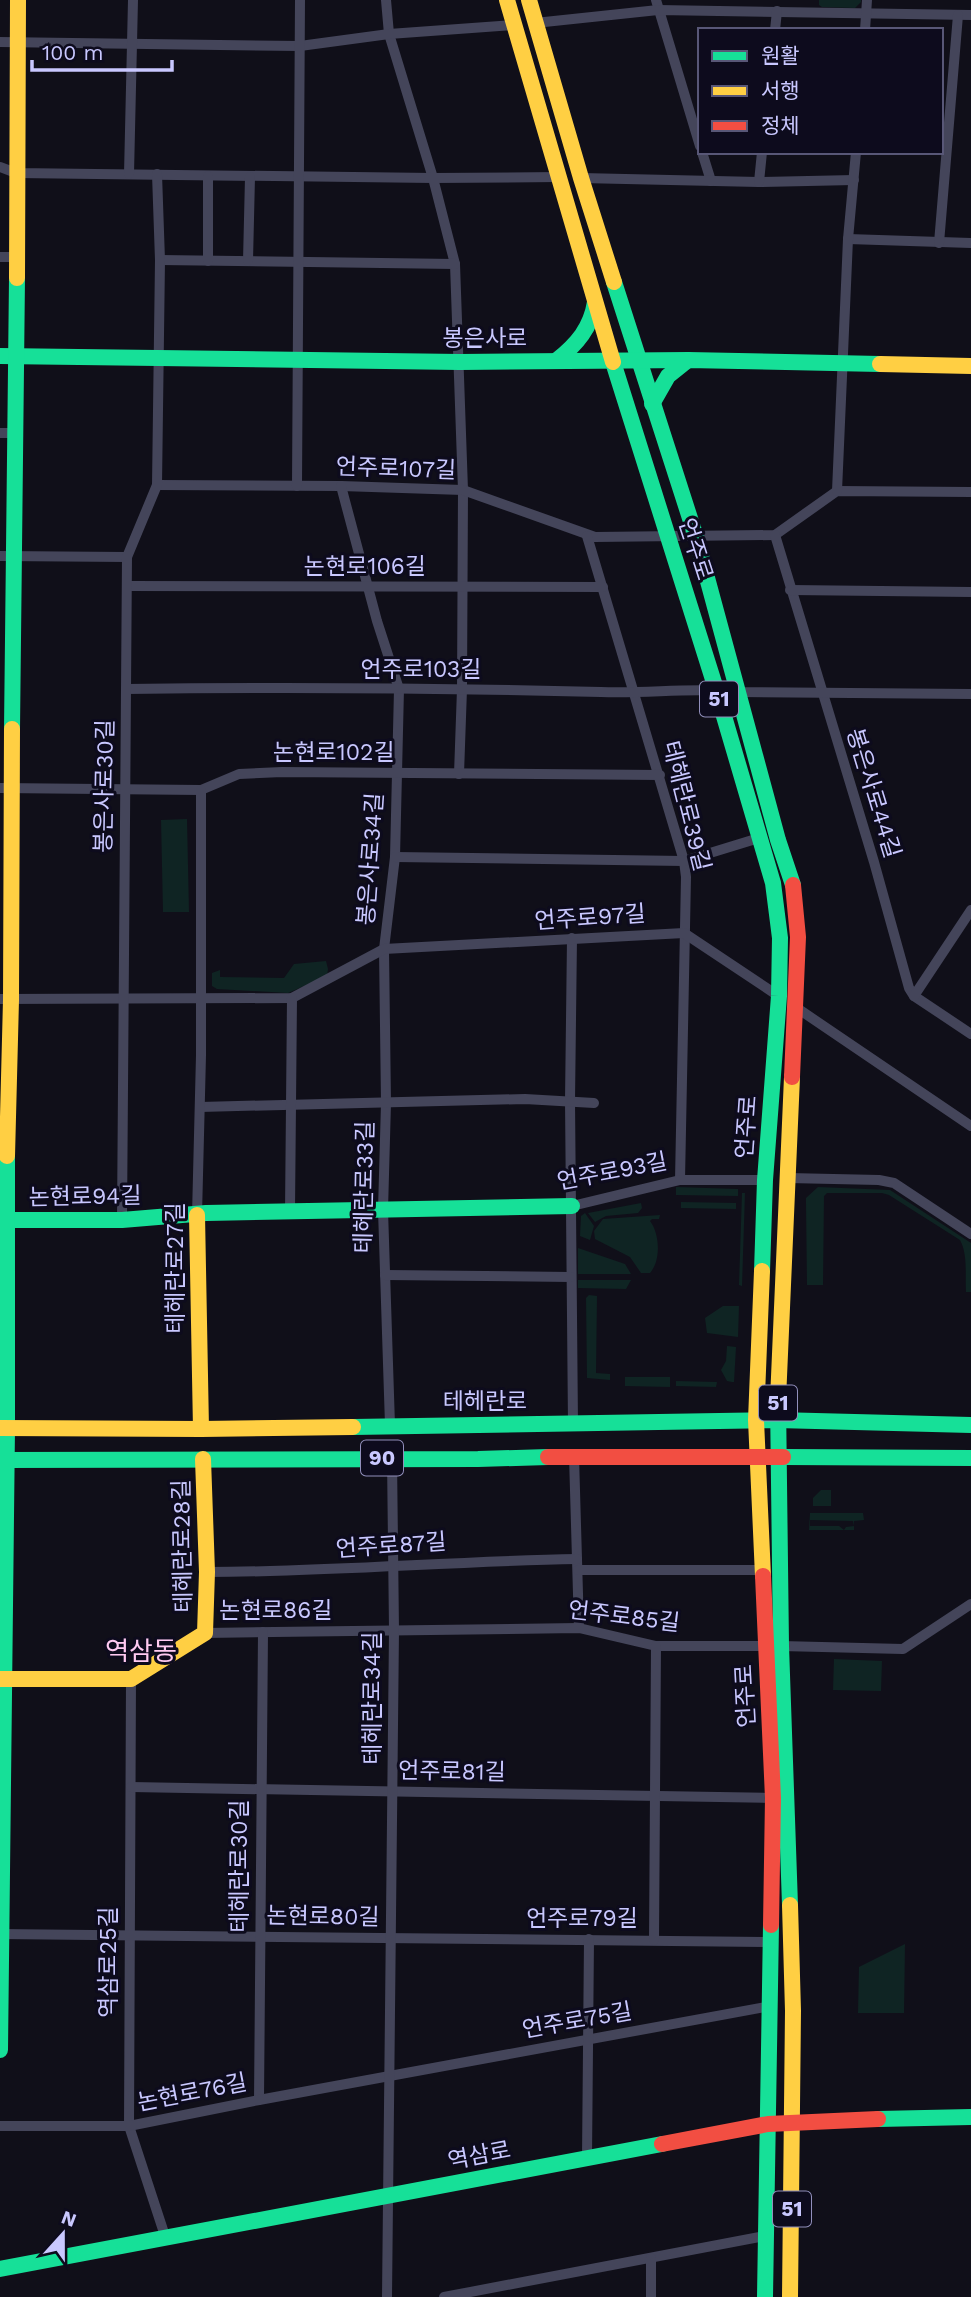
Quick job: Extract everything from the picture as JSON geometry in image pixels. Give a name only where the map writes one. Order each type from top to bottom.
[{"type":"main road","points":[[0,2050],[8,356],[17,257],[18,0]]},
{"type":"main road","name":"언주로","points":[[507,0],[612,359],[716,690],[773,883],[780,938],[779,996],[765,1180],[756,1420],[763,1570],[773,1646],[793,2011],[790,2297]]},
{"type":"main road","name":"언주로","points":[[529,0],[581,178],[696,537],[778,840],[793,883],[798,937],[797,1008],[777,1420],[780,1458],[773,1646],[772,1942],[765,2297]]},
{"type":"main road","points":[[557,360],[586,334],[592,321],[595,302]]},
{"type":"main road","name":"봉은사로","points":[[8,356],[460,362],[638,359],[971,366]]},
{"type":"main road","points":[[652,404],[668,376],[688,360]]},
{"type":"main road","name":"언주로93길","points":[[383,1209],[572,1206]]},
{"type":"main road","name":"논현로94길","points":[[4,1220],[122,1220],[205,1213],[383,1209]]},
{"type":"main road","name":"테헤란로27길","points":[[198,1215],[201,1429]]},
{"type":"main road","name":"테헤란로","points":[[4,1428],[201,1429],[756,1420],[971,1425]]},
{"type":"main road","points":[[97,1459],[85,1449],[90,1440],[100,1437],[139,1437],[150,1435],[158,1429]]},
{"type":"main road","name":"90","points":[[3,1460],[478,1459],[575,1456],[971,1458]]},
{"type":"main road","name":"테헤란로28길","points":[[204,1459],[207,1572],[205,1633]]},
{"type":"main road","name":"논현로86길","points":[[131,1679],[205,1633]]},
{"type":"main road","points":[[1,1679],[131,1679]]},
{"type":"main road","name":"역삼로","points":[[0,2269],[768,2124],[793,2121],[971,2117]]},
{"type":"street","points":[[129,174],[133,0]]},
{"type":"street","points":[[297,486],[300,0]]},
{"type":"street","points":[[386,0],[389,34],[433,178],[455,264],[463,490],[459,774]]},
{"type":"street","points":[[865,28],[867,0]]},
{"type":"street","points":[[657,5],[698,139]]},
{"type":"street","points":[[535,23],[657,5],[715,5],[776,11],[971,15]]},
{"type":"street","points":[[775,28],[776,11]]},
{"type":"street","points":[[939,243],[958,15]]},
{"type":"street","points":[[0,42],[300,46],[389,34],[513,25]]},
{"type":"street","points":[[703,154],[710,181]]},
{"type":"street","points":[[759,181],[762,154]]},
{"type":"street","points":[[837,491],[848,239],[856,154]]},
{"type":"street","points":[[0,167],[16,173],[250,177],[559,177]]},
{"type":"street","name":"봉은사로30길","points":[[122,1220],[127,557],[157,485],[160,260],[158,174]]},
{"type":"street","points":[[208,176],[208,261]]},
{"type":"street","points":[[248,261],[250,177]]},
{"type":"street","points":[[581,178],[853,180]]},
{"type":"street","points":[[848,239],[971,243]]},
{"type":"street","points":[[0,257],[17,257]]},
{"type":"street","points":[[160,260],[455,264]]},
{"type":"street","name":"언주로107길","points":[[157,485],[463,490],[587,536],[696,537]]},
{"type":"street","name":"봉은사로34길","points":[[341,486],[399,689],[395,857],[384,949]]},
{"type":"street","points":[[696,537],[775,535],[837,491],[971,492]]},
{"type":"street","name":"봉은사로44길","points":[[775,535],[909,988],[914,996]]},
{"type":"street","name":"테헤란로39길","points":[[587,536],[684,861],[686,877],[680,1180]]},
{"type":"street","points":[[8,556],[127,557]]},
{"type":"street","name":"논현로106길","points":[[127,586],[603,587]]},
{"type":"street","points":[[790,590],[971,592]]},
{"type":"street","name":"언주로103길","points":[[126,690],[462,689],[635,694],[716,690],[971,694]]},
{"type":"street","name":"논현로102길","points":[[6,788],[201,790],[239,774],[660,775]]},
{"type":"street","name":"테헤란로27길","points":[[198,1215],[201,790]]},
{"type":"street","points":[[395,857],[684,861],[759,838]]},
{"type":"street","points":[[970,1030],[914,996],[971,910]]},
{"type":"street","points":[[684,933],[971,1126]]},
{"type":"street","name":"언주로97길","points":[[384,949],[684,933]]},
{"type":"street","points":[[572,938],[570,1101],[573,1423]]},
{"type":"street","points":[[6,999],[199,996],[292,998],[384,949]]},
{"type":"street","name":"테헤란로33길","points":[[384,949],[386,1102],[383,1209],[390,1425]]},
{"type":"street","points":[[290,1211],[292,998]]},
{"type":"street","points":[[200,1107],[525,1099],[594,1103]]},
{"type":"street","points":[[788,1178],[879,1180],[894,1183],[971,1234]]},
{"type":"street","name":"언주로93길","points":[[572,1206],[680,1180],[765,1180]]},
{"type":"street","points":[[385,1275],[571,1277]]},
{"type":"street","points":[[575,1456],[579,1628]]},
{"type":"street","name":"테헤란로34길","points":[[387,2297],[394,1630],[391,1568],[392,1458]]},
{"type":"street","name":"언주로87길","points":[[207,1572],[303,1572],[478,1561],[763,1570]]},
{"type":"street","name":"언주로85길","points":[[394,1630],[579,1628],[656,1646],[903,1649],[971,1604]]},
{"type":"street","name":"논현로86길","points":[[205,1633],[394,1630]]},
{"type":"street","name":"테헤란로30길","points":[[259,2100],[262,1632]]},
{"type":"street","points":[[654,1940],[656,1646]]},
{"type":"street","name":"역삼로25길","points":[[131,1679],[129,2126],[166,2239]]},
{"type":"street","name":"언주로81길","points":[[131,1787],[773,1798]]},
{"type":"street","name":"논현로80길","points":[[1,1934],[391,1938]]},
{"type":"street","name":"언주로79길","points":[[391,1938],[772,1942]]},
{"type":"street","points":[[587,2158],[589,1939]]},
{"type":"street","name":"언주로75길","points":[[389,2076],[771,2006]]},
{"type":"street","name":"논현로76길","points":[[0,2126],[129,2126],[389,2076]]},
{"type":"street","points":[[444,2297],[765,2236]]},
{"type":"street","points":[[651,2258],[651,2297]]},
{"type":"green space","points":[[819,0],[861,2],[855,8],[822,7]]},
{"type":"green space","points":[[187,819],[189,912],[163,912],[161,820]]},
{"type":"green space","points":[[326,961],[327,976],[288,993],[217,989],[212,986],[212,973],[220,970],[220,977],[284,978],[294,964]]},
{"type":"green space","points":[[676,1187],[738,1189],[738,1196],[676,1195]]},
{"type":"green space","points":[[818,1187],[890,1190],[971,1243],[971,1292],[966,1292],[965,1258],[960,1240],[882,1193],[827,1193],[824,1196],[823,1285],[807,1285],[806,1198]]},
{"type":"green space","points":[[742,1193],[745,1193],[742,1286],[739,1285]]},
{"type":"green space","points":[[681,1202],[736,1203],[736,1209],[681,1208]]},
{"type":"green space","points":[[641,1203],[642,1208],[638,1213],[606,1216],[595,1222],[588,1213]]},
{"type":"green space","points":[[585,1213],[594,1226],[590,1240],[580,1236],[581,1216]]},
{"type":"green space","points":[[660,1215],[659,1219],[650,1221],[656,1233],[658,1247],[656,1262],[650,1273],[641,1273],[630,1257],[595,1239],[594,1231],[603,1219]]},
{"type":"green space","points":[[578,1248],[625,1264],[631,1274],[578,1274]]},
{"type":"green space","points":[[578,1280],[631,1280],[626,1289],[578,1288]]},
{"type":"green space","points":[[589,1295],[597,1296],[596,1373],[610,1374],[610,1380],[587,1378],[586,1298]]},
{"type":"green space","points":[[723,1306],[739,1306],[738,1337],[707,1333],[705,1318]]},
{"type":"green space","points":[[727,1346],[736,1347],[734,1382],[727,1381],[721,1370],[726,1361]]},
{"type":"green space","points":[[625,1377],[670,1377],[670,1387],[625,1386]]},
{"type":"green space","points":[[676,1381],[717,1382],[716,1387],[676,1386]]},
{"type":"green space","points":[[821,1490],[831,1490],[831,1506],[813,1506],[813,1498]]},
{"type":"green space","points":[[810,1513],[863,1513],[864,1520],[854,1521],[854,1526],[853,1521],[810,1520],[810,1526],[839,1526],[844,1530],[809,1530]]},
{"type":"green space","points":[[854,1526],[854,1530],[844,1530]]},
{"type":"green space","points":[[834,1659],[882,1661],[881,1691],[833,1690]]},
{"type":"green space","points":[[905,1944],[904,2013],[858,2013],[859,1967]]},
{"type":"traffic: fast","points":[[12,729],[17,278]]},
{"type":"traffic: fast","points":[[614,282],[696,537],[778,840],[793,885]]},
{"type":"traffic: fast","points":[[557,360],[582,335],[595,302]]},
{"type":"traffic: fast","points":[[0,356],[460,362],[688,360],[880,364]]},
{"type":"traffic: fast","points":[[652,404],[668,376],[688,360]]},
{"type":"traffic: fast","points":[[613,362],[716,689],[773,883],[780,938],[779,996],[765,1180],[762,1271]]},
{"type":"traffic: fast","points":[[0,2050],[7,1428],[7,1156]]},
{"type":"traffic: fast","points":[[0,1220],[122,1220],[206,1213],[572,1206]]},
{"type":"traffic: fast","points":[[778,1400],[781,1646],[790,1905]]},
{"type":"traffic: fast","points":[[353,1427],[777,1420],[971,1425]]},
{"type":"traffic: fast","points":[[0,1460],[548,1457]]},
{"type":"traffic: fast","points":[[783,1457],[971,1458]]},
{"type":"traffic: fast","points":[[765,2297],[771,1925]]},
{"type":"traffic: fast","points":[[878,2119],[971,2117]]},
{"type":"traffic: fast","points":[[0,2269],[662,2144]]},
{"type":"traffic: slow","points":[[17,278],[18,0]]},
{"type":"traffic: slow","points":[[507,0],[613,362]]},
{"type":"traffic: slow","points":[[529,0],[614,282]]},
{"type":"traffic: slow","points":[[880,364],[971,366]]},
{"type":"traffic: slow","points":[[7,1156],[11,1000],[12,729]]},
{"type":"traffic: slow","points":[[778,1400],[792,1077]]},
{"type":"traffic: slow","points":[[197,1215],[201,1429]]},
{"type":"traffic: slow","points":[[762,1271],[756,1420],[763,1576]]},
{"type":"traffic: slow","points":[[0,1428],[353,1427]]},
{"type":"traffic: slow","points":[[0,1679],[131,1679],[205,1633],[207,1572],[203,1459]]},
{"type":"traffic: slow","points":[[790,1905],[793,2011],[790,2297]]},
{"type":"traffic: jam","points":[[792,1077],[798,937],[793,885]]},
{"type":"traffic: jam","points":[[548,1457],[783,1457]]},
{"type":"traffic: jam","points":[[763,1576],[773,1798],[771,1925]]},
{"type":"traffic: jam","points":[[662,2144],[768,2124],[878,2119]]},
{"type":"district","name":"역삼동","points":[[141,1651]]}]
